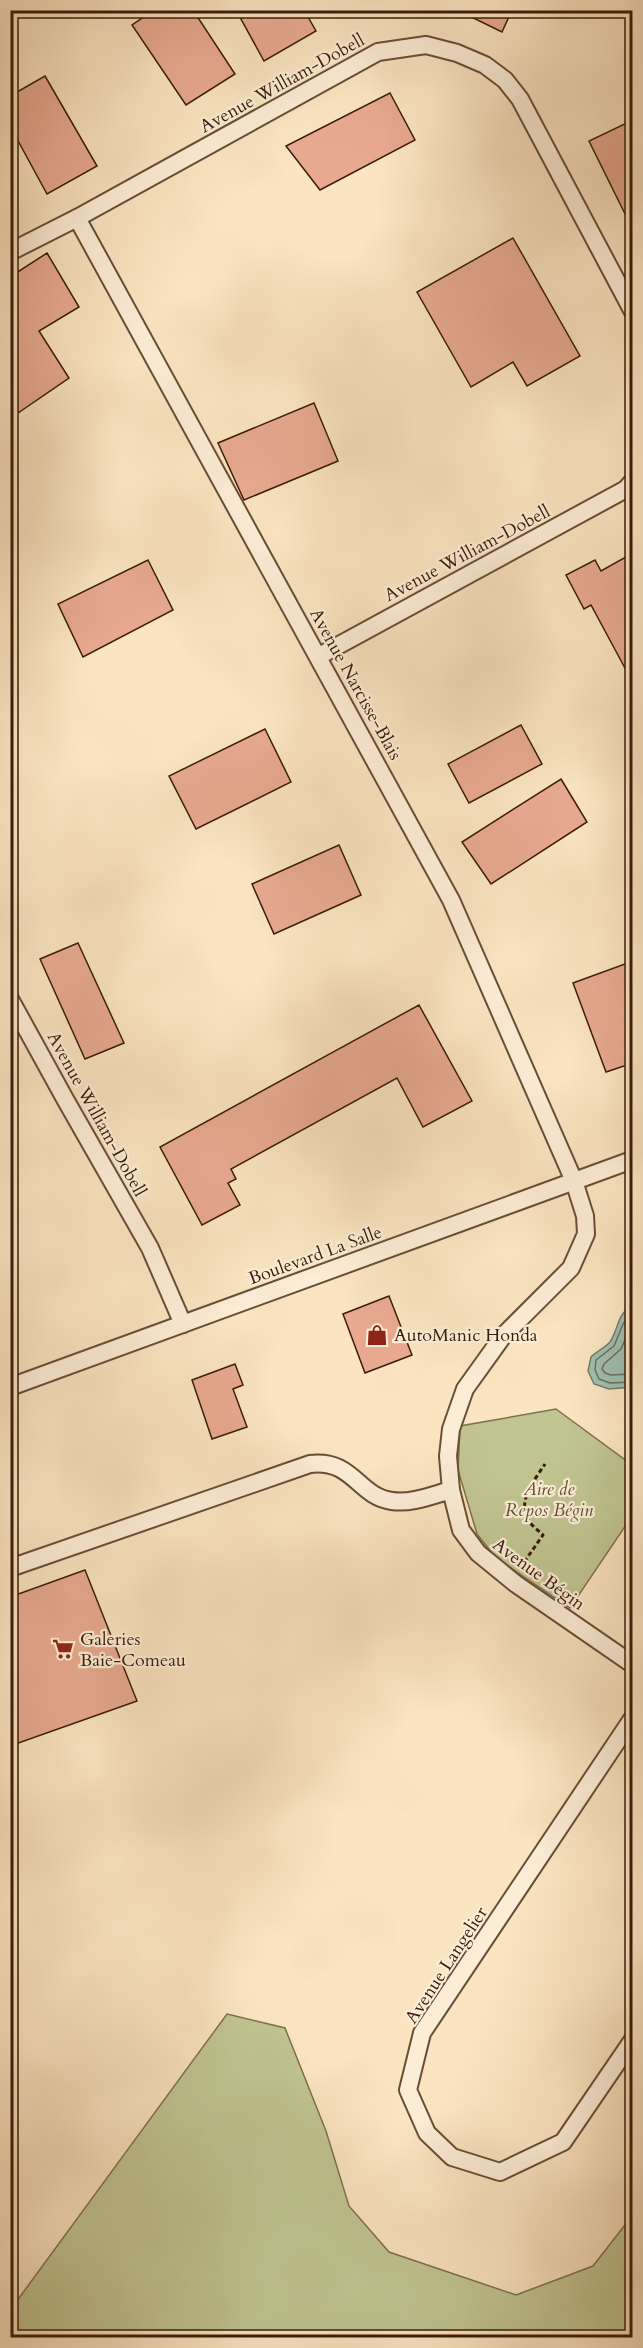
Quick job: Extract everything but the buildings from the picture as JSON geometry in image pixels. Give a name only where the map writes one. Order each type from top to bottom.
[{"type":"street","name":"Avenue William-Dobell","points":[[10,252],[77,218],[378,52],[426,45],[457,52],[485,65],[505,80],[520,99],[633,310]]},
{"type":"street","name":"Avenue Narcisse-Blais","points":[[77,218],[451,900],[574,1181]]},
{"type":"street","name":"Avenue William-Dobell","points":[[319,656],[627,489],[633,482]]},
{"type":"street","name":"Avenue William-Dobell","points":[[10,999],[150,1248],[183,1324]]},
{"type":"street","name":"Boulevard La Salle","points":[[10,1387],[633,1160]]},
{"type":"street","name":"Avenue Bégin","points":[[574,1181],[585,1216],[585,1234],[571,1268],[502,1336],[465,1389],[451,1429],[448,1456],[451,1490],[461,1530],[478,1553],[511,1581],[633,1664]]},
{"type":"street","points":[[10,1569],[310,1464],[326,1462],[345,1470],[378,1497],[393,1501],[417,1499],[451,1490]]},
{"type":"street","name":"Avenue Langelier","points":[[633,1719],[422,2033],[408,2090],[427,2133],[452,2157],[500,2172],[563,2142],[633,2041]]},
{"type":"path","points":[[511,1581],[543,1535],[527,1518],[525,1507],[527,1494],[545,1464]]},
{"type":"green space","name":"Aire de Repos Bégin","points":[[556,1409],[632,1465],[632,1516],[570,1608],[496,1558],[477,1534],[458,1470],[460,1426]]},
{"type":"green space","points":[[227,2014],[285,2028],[326,2131],[349,2206],[389,2252],[516,2295],[593,2266],[632,2216],[632,2337],[11,2337],[11,2309]]},
{"type":"water","points":[[632,1306],[632,1387],[609,1389],[594,1384],[588,1371],[591,1357],[610,1342],[621,1317]]},
{"type":"place","name":"AutoManic Honda","points":[[377,1335]]},
{"type":"place","name":"Galeries Baie-Comeau","points":[[63,1649]]}]
